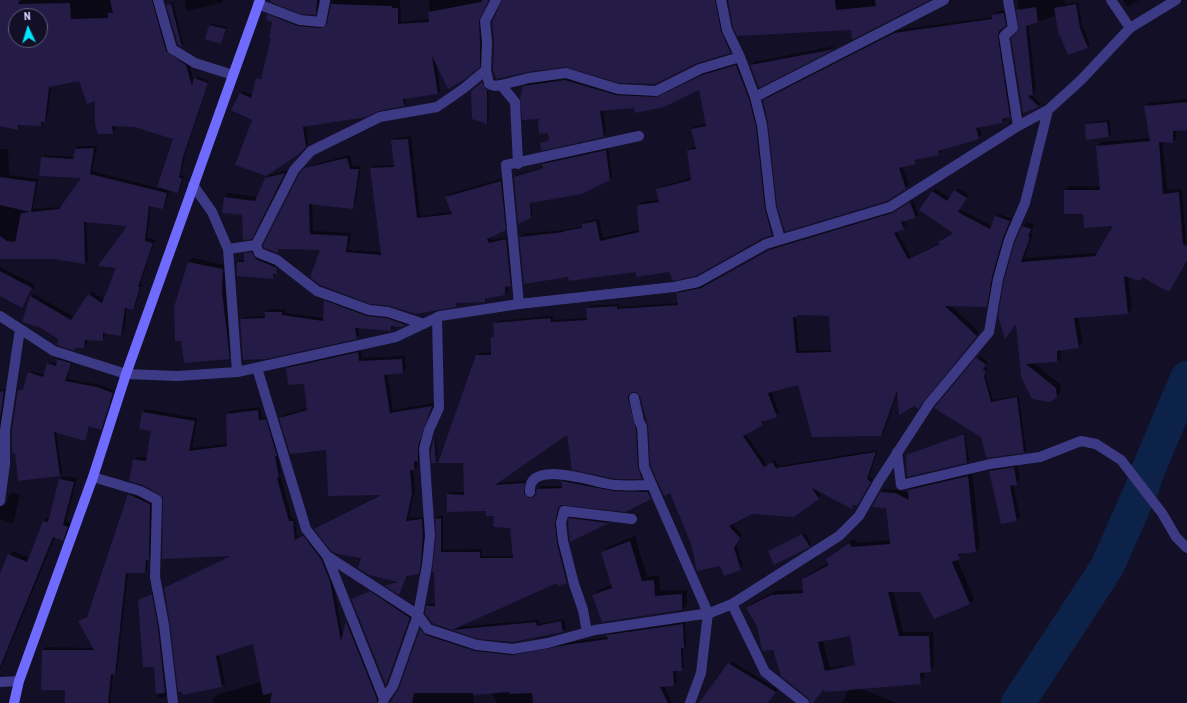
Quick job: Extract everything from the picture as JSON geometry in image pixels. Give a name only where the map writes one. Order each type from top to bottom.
[{"type":"street","points":[[158,0],[172,49],[195,63],[233,75]]},
{"type":"street","points":[[14,703],[19,681],[93,477],[126,374],[259,2],[300,20],[321,22],[325,0]]},
{"type":"street","points":[[496,0],[485,21],[487,42],[486,70],[489,84],[495,86],[530,78],[566,74],[618,89],[656,91],[700,70],[740,57]]},
{"type":"street","points":[[721,0],[727,30],[740,57],[755,98],[762,125],[771,208],[780,238]]},
{"type":"street","points":[[755,98],[944,0]]},
{"type":"street","points":[[1008,0],[1013,28],[1004,36],[1018,126]]},
{"type":"street","points":[[1111,0],[1130,28]]},
{"type":"street","points":[[0,316],[54,352],[126,374],[177,376],[237,372],[396,337],[437,317],[519,304],[674,287],[698,282],[766,244],[780,238],[890,207],[1018,126],[1048,110],[1081,80],[1130,28],[1176,0]]},
{"type":"street","points":[[424,324],[388,312],[369,310],[317,291],[277,260],[259,253],[256,245],[294,170],[311,151],[380,117],[437,107],[463,89],[486,70]]},
{"type":"street","points":[[501,85],[515,102],[518,164]]},
{"type":"street","points":[[327,556],[418,615],[428,629],[477,645],[513,650],[548,643],[587,632],[708,613],[732,604],[839,536],[859,516],[897,452],[929,404],[989,332],[998,279],[1009,240],[1024,203],[1048,110]]},
{"type":"street","points":[[519,304],[506,165],[518,164],[639,136]]},
{"type":"street","points":[[193,185],[212,212],[228,249],[237,372]]},
{"type":"street","points":[[228,249],[256,245]]},
{"type":"street","points":[[383,701],[393,686],[418,615],[427,565],[430,536],[424,449],[429,430],[439,408],[437,317]]},
{"type":"street","points":[[0,501],[5,464],[6,430],[20,329]]},
{"type":"street","points":[[257,368],[306,528],[327,556],[383,701]]},
{"type":"street","points":[[634,398],[639,421],[642,427],[644,467],[708,613],[700,673],[690,703]]},
{"type":"street","points":[[897,452],[900,485],[990,464],[1040,457],[1080,441],[1096,444],[1121,460],[1162,513],[1176,537],[1187,548]]},
{"type":"street","points":[[530,492],[530,486],[533,480],[541,474],[555,474],[615,485],[652,485]]},
{"type":"street","points":[[93,477],[140,491],[157,500],[154,577],[164,626],[173,703]]},
{"type":"street","points":[[587,632],[583,610],[574,584],[563,541],[561,522],[564,511],[632,519]]},
{"type":"street","points":[[732,604],[765,672],[804,703]]},
{"type":"street","points":[[0,682],[19,681]]},
{"type":"building","points":[[0,0],[20,0],[18,4],[70,3],[71,19],[108,18],[108,13],[113,13],[110,0],[152,0],[166,51],[186,65],[192,86],[194,78],[208,83],[183,157],[179,178],[182,178],[178,193],[157,187],[173,139],[134,127],[112,126],[113,134],[98,134],[95,125],[95,101],[87,104],[79,81],[49,87],[45,122],[41,122],[41,126],[18,125],[18,130],[0,126]]},
{"type":"building","points":[[271,0],[317,0],[316,15],[301,14],[270,2]]},
{"type":"building","points":[[482,0],[489,0],[479,21],[480,67],[464,80],[448,89],[432,56],[438,94],[403,99],[404,106],[379,111],[366,117],[303,127],[306,147],[299,154],[266,176],[235,165],[252,120],[231,110],[240,93],[251,98],[256,78],[261,79],[271,38],[269,38],[272,22],[266,20],[267,14],[298,26],[321,28],[327,24],[331,4],[392,6],[392,8],[398,8],[398,24],[429,22],[428,12],[481,2]]},
{"type":"building","points":[[502,0],[715,0],[721,31],[731,53],[697,63],[655,84],[619,83],[565,67],[528,72],[496,79],[493,69],[494,42],[492,22]]},
{"type":"building","points":[[728,0],[835,0],[836,10],[876,6],[875,0],[930,0],[852,40],[851,30],[737,36],[733,28]]},
{"type":"building","points":[[171,4],[182,47],[178,45],[166,5]]},
{"type":"building","points":[[1076,4],[1080,28],[1088,48],[1068,55],[1059,36],[1054,8]]},
{"type":"building","points":[[1036,7],[1038,22],[1026,26],[1033,95],[1028,96],[1039,107],[1023,113],[1011,38],[1019,30],[1016,10]]},
{"type":"building","points":[[1004,13],[1006,26],[999,31],[998,37],[1010,117],[1002,119],[1003,123],[976,128],[979,139],[938,151],[939,155],[915,160],[916,164],[899,168],[906,189],[887,201],[785,232],[777,207],[768,124],[763,100],[894,33],[992,19],[992,15]]},
{"type":"building","points":[[209,25],[226,29],[221,44],[205,39]]},
{"type":"building","points":[[835,49],[759,88],[750,65]]},
{"type":"building","points":[[736,65],[749,99],[756,126],[765,209],[772,235],[763,238],[696,276],[673,281],[669,272],[636,277],[636,272],[569,281],[568,277],[524,284],[519,237],[564,232],[582,228],[582,224],[596,221],[600,241],[639,232],[637,205],[659,202],[656,189],[691,180],[687,150],[696,149],[691,129],[706,126],[699,90],[664,107],[635,113],[634,108],[600,111],[604,137],[541,151],[540,143],[549,140],[548,133],[539,134],[538,120],[541,119],[522,120],[520,99],[523,86],[565,80],[616,95],[656,97],[702,75]]},
{"type":"building","points":[[482,82],[487,90],[487,124],[472,119],[471,91]]},
{"type":"building","points":[[1187,102],[1187,130],[1173,131],[1173,143],[1159,142],[1163,194],[1179,192],[1183,244],[1187,246],[1187,261],[1169,292],[1142,277],[1140,281],[1124,276],[1128,314],[1074,318],[1079,348],[1057,351],[1057,362],[1026,364],[1056,388],[1057,397],[1050,402],[1032,399],[1021,377],[1016,324],[1005,339],[998,316],[1004,280],[1015,242],[1022,226],[1031,229],[1028,237],[1030,237],[1021,262],[1095,256],[1113,226],[1084,228],[1083,214],[1064,214],[1064,190],[1100,190],[1096,146],[1150,141],[1144,106]]},
{"type":"building","points":[[1107,122],[1109,137],[1086,140],[1085,124]]},
{"type":"building","points":[[408,139],[417,218],[452,214],[445,197],[501,181],[506,230],[487,239],[489,243],[506,239],[511,286],[505,287],[505,295],[485,299],[485,302],[456,303],[456,307],[416,314],[390,306],[370,304],[320,285],[310,277],[320,250],[278,249],[278,253],[264,248],[263,245],[299,174],[304,168],[347,158],[350,169],[359,169],[353,209],[309,204],[310,234],[348,236],[346,252],[381,255],[370,168],[394,167],[391,140]]},
{"type":"building","points":[[94,148],[90,174],[167,193],[163,209],[149,206],[145,241],[153,243],[138,287],[140,287],[133,310],[125,308],[121,336],[103,333],[103,341],[85,340],[84,348],[75,348],[74,351],[57,345],[58,339],[41,328],[22,322],[30,296],[71,320],[88,294],[102,303],[116,268],[98,266],[127,226],[84,222],[85,264],[54,259],[0,259],[0,236],[7,241],[15,242],[21,213],[30,212],[0,205],[0,177],[36,182],[31,212],[59,209],[81,178],[39,176],[41,157],[73,159],[75,149]]},
{"type":"building","points":[[606,150],[610,180],[582,194],[530,203],[531,218],[518,224],[514,177],[543,168],[542,164]]},
{"type":"building","points":[[285,173],[252,239],[243,240],[242,215],[222,213],[224,197],[255,201],[265,178]]},
{"type":"building","points":[[954,190],[967,198],[958,212],[990,229],[995,216],[1010,221],[1003,238],[992,277],[987,307],[945,306],[977,336],[918,409],[914,406],[899,415],[897,391],[881,436],[812,437],[798,385],[768,393],[777,417],[761,422],[763,425],[743,436],[764,467],[772,462],[776,468],[876,452],[867,479],[871,482],[857,506],[853,505],[852,509],[812,488],[819,499],[794,517],[752,514],[729,526],[740,538],[734,548],[741,570],[724,576],[720,566],[697,571],[691,544],[670,493],[664,496],[650,465],[648,426],[640,396],[636,392],[632,392],[628,396],[628,399],[636,429],[638,467],[642,479],[616,479],[572,470],[567,435],[495,485],[525,483],[524,494],[529,498],[535,496],[537,489],[562,488],[561,481],[614,491],[648,492],[651,499],[625,512],[561,505],[558,509],[555,524],[557,543],[567,583],[558,586],[557,583],[452,630],[432,623],[425,613],[426,606],[435,606],[434,572],[432,572],[436,537],[435,519],[441,518],[441,552],[480,552],[480,558],[513,558],[510,528],[493,527],[494,516],[486,516],[486,511],[447,512],[447,494],[464,495],[463,463],[438,463],[476,355],[491,355],[491,337],[494,337],[493,323],[550,318],[551,322],[587,320],[586,308],[617,306],[617,309],[678,305],[676,293],[701,288],[769,250],[892,213],[910,202],[916,218],[901,222],[904,229],[894,233],[908,259],[940,244],[938,242],[953,233],[919,210],[932,191],[947,201]],"holes":[[[797,315],[829,316],[831,352],[796,353],[793,317],[797,317]]]},
{"type":"building","points":[[252,252],[256,259],[277,268],[277,274],[273,274],[274,279],[237,276],[237,262],[244,262],[244,253]]},
{"type":"building","points":[[188,262],[223,269],[222,291],[230,359],[184,363],[181,341],[175,341],[174,307]]},
{"type":"building","points":[[0,271],[32,288],[22,308],[0,296]]},
{"type":"building","points":[[324,300],[367,316],[387,318],[406,325],[402,327],[391,326],[391,331],[355,328],[357,339],[266,359],[243,360],[240,319],[265,318],[265,312],[282,312],[282,315],[323,321]]},
{"type":"building","points":[[358,352],[359,361],[402,359],[403,373],[384,375],[390,413],[432,406],[418,447],[418,462],[414,461],[414,470],[410,470],[412,494],[406,521],[422,519],[423,536],[421,564],[419,574],[407,576],[399,595],[385,586],[397,582],[369,575],[358,568],[361,558],[337,554],[331,551],[314,529],[381,495],[328,496],[326,450],[290,454],[279,418],[307,410],[304,384],[288,385],[286,368]]},
{"type":"building","points":[[976,357],[986,365],[983,369],[986,372],[984,376],[991,402],[1017,397],[1024,453],[986,458],[981,437],[934,408]]},
{"type":"building","points":[[57,359],[71,363],[65,381],[97,387],[113,393],[101,430],[89,426],[85,441],[54,432],[60,476],[18,481],[15,453],[12,454],[12,430],[18,390],[23,389],[28,372],[43,377],[47,363],[56,366]]},
{"type":"building","points":[[4,391],[0,419],[0,392]]},
{"type":"building","points":[[258,410],[259,420],[266,419],[277,456],[275,456],[279,477],[277,478],[289,521],[293,521],[295,540],[303,535],[321,559],[330,581],[341,641],[346,621],[377,699],[377,703],[270,703],[272,693],[263,695],[253,644],[216,656],[222,687],[182,695],[181,692],[178,692],[164,588],[230,556],[162,559],[163,497],[143,485],[129,481],[133,459],[146,461],[151,431],[139,429],[142,412],[195,421],[189,451],[227,446],[226,414]]},
{"type":"building","points":[[964,434],[967,463],[907,477],[906,455]]},
{"type":"building","points":[[434,437],[436,463],[431,463],[431,450]]},
{"type":"building","points":[[1014,467],[1017,485],[1010,486],[1017,521],[1001,524],[989,471]]},
{"type":"building","points":[[968,476],[976,552],[958,554],[960,559],[952,562],[970,604],[934,619],[920,592],[888,592],[899,636],[929,636],[931,672],[920,673],[921,684],[826,692],[823,690],[813,703],[810,703],[808,698],[781,676],[773,650],[762,651],[757,626],[746,608],[771,595],[803,593],[802,579],[829,565],[826,559],[849,543],[852,547],[890,544],[886,508],[872,507],[880,492],[895,493],[909,500],[908,490]],"holes":[[[850,636],[855,665],[825,671],[818,642]]]},
{"type":"building","points":[[59,479],[74,482],[63,525],[68,527],[63,541],[53,537],[0,667],[0,573],[8,554],[27,562],[43,521],[48,522]]},
{"type":"building","points":[[128,494],[150,504],[149,560],[146,560],[145,573],[126,573],[115,675],[111,674],[108,703],[65,703],[65,690],[41,690],[42,650],[94,650],[78,621],[87,617]]},
{"type":"building","points":[[569,518],[609,523],[570,542],[568,523]]},
{"type":"building","points":[[802,534],[810,547],[774,565],[768,551]]},
{"type":"building","points":[[630,541],[642,581],[654,580],[655,596],[682,594],[682,610],[602,622],[592,595],[612,588],[601,552]]},
{"type":"building","points":[[370,591],[410,618],[386,685],[351,599]]},
{"type":"building","points":[[152,594],[158,626],[165,693],[156,694],[154,667],[143,667],[138,600]]},
{"type":"building","points":[[561,621],[563,632],[513,642],[478,639],[452,630],[536,622],[537,626]]},
{"type":"building","points":[[683,624],[684,648],[681,648],[682,671],[673,671],[674,686],[660,687],[668,703],[533,703],[532,693],[509,694],[509,692],[473,695],[473,693],[414,693],[412,703],[390,703],[399,688],[420,629],[426,635],[475,651],[512,655],[608,639],[606,635]]},
{"type":"building","points":[[728,663],[776,692],[768,703],[699,703]]},
{"type":"waterway","points":[[1018,703],[1107,567],[1142,488],[1146,475],[1187,378]]}]
